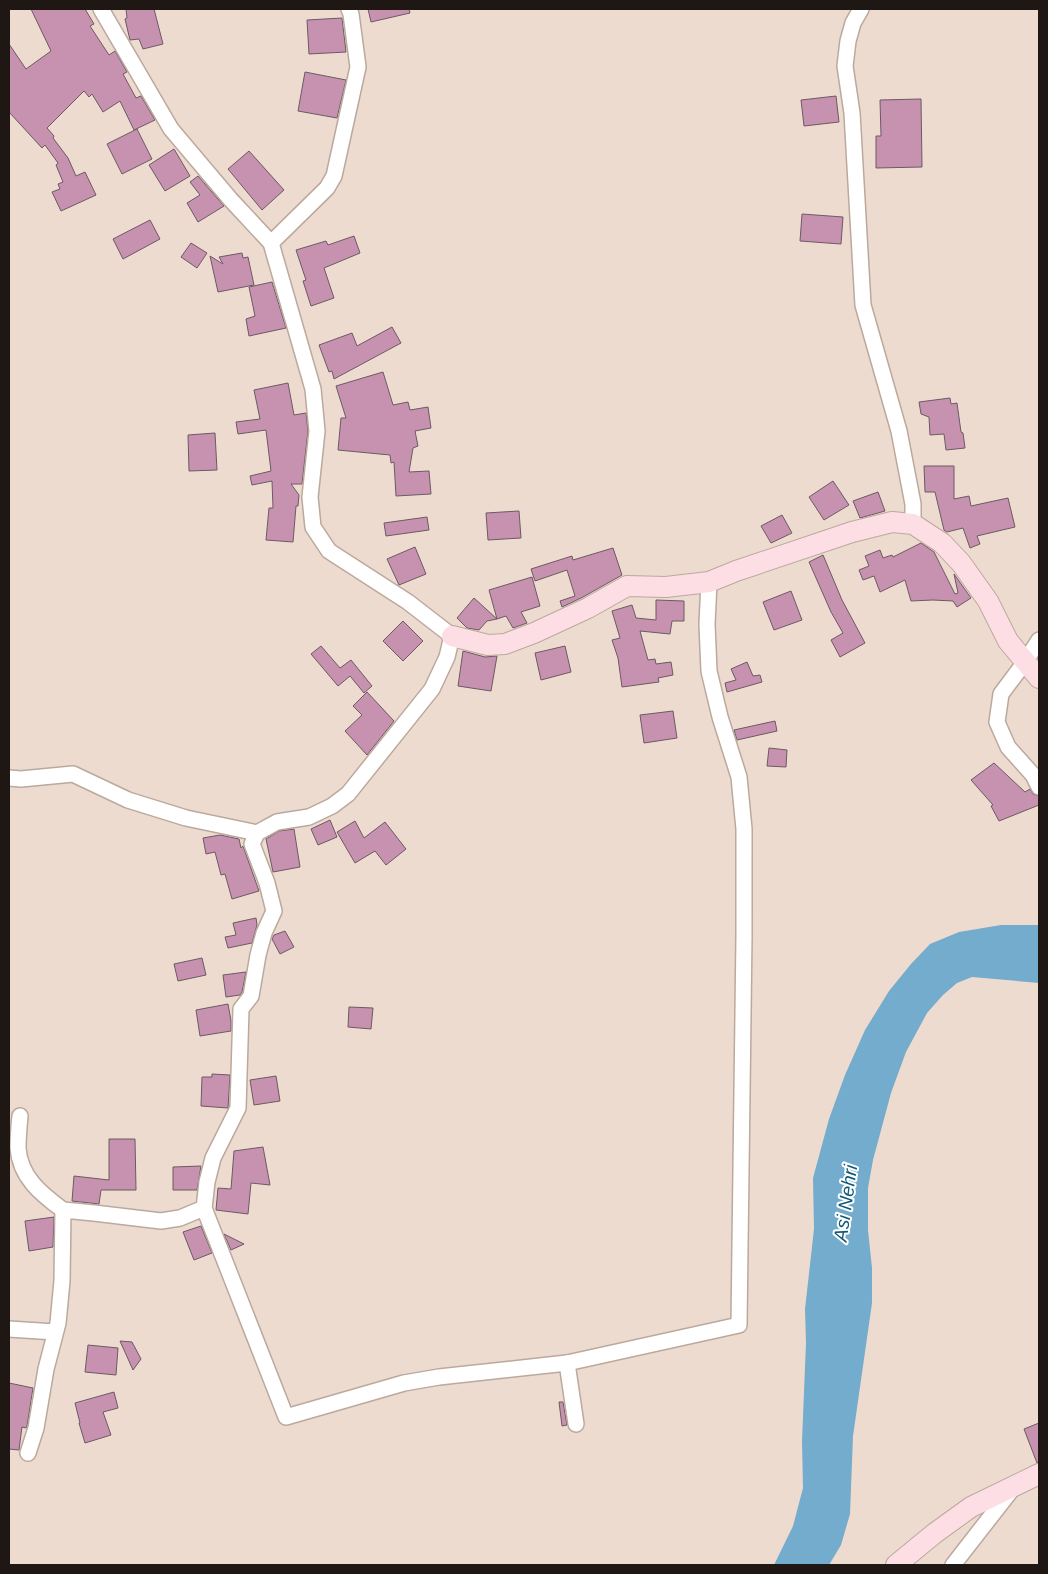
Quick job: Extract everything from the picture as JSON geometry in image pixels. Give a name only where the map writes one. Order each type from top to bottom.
[{"type":"street","points":[[101,9],[171,129],[231,200],[271,243],[313,389],[317,431],[310,497],[312,527],[329,551],[408,602],[452,636],[488,645],[505,644],[534,634],[588,608],[627,586],[666,587],[709,582],[852,532],[892,522],[913,524],[942,543],[961,563],[988,601],[1008,641],[1039,678]]},
{"type":"street","points":[[271,243],[327,188],[334,176],[358,68],[352,14],[348,9]]},
{"type":"street","points":[[861,9],[853,23],[848,41],[845,66],[852,113],[863,305],[899,431],[913,504],[913,524]]},
{"type":"street","points":[[452,636],[447,657],[432,689],[348,794],[332,806],[309,817],[277,822],[257,833],[252,844],[267,883],[274,911],[264,933],[258,955],[251,996],[241,1009],[238,1108],[213,1158],[207,1182],[204,1208],[286,1417],[404,1383],[439,1377],[567,1364],[739,1325],[744,829],[739,777],[720,717],[710,671],[707,624],[709,582]]},
{"type":"street","points":[[1039,640],[1001,694],[997,722],[1008,747],[1033,775],[1039,787]]},
{"type":"street","points":[[9,778],[21,779],[72,774],[136,803],[186,818],[257,833]]},
{"type":"street","points":[[20,1116],[18,1147],[23,1169],[29,1180],[63,1210],[161,1222],[180,1218],[204,1208]]},
{"type":"street","points":[[28,1453],[36,1428],[46,1369],[58,1323],[62,1281],[63,1210]]},
{"type":"street","points":[[9,1330],[56,1332]]},
{"type":"street","points":[[567,1364],[576,1424]]},
{"type":"street","points":[[896,1565],[913,1549],[971,1507],[1039,1474]]},
{"type":"street","points":[[954,1565],[1014,1487]]},
{"type":"water","name":"Asi Nehri","points":[[1001,925],[1039,925],[1039,983],[972,977],[957,983],[943,995],[927,1013],[906,1052],[891,1093],[873,1160],[868,1188],[872,1303],[853,1436],[850,1514],[841,1545],[829,1565],[774,1565],[793,1526],[803,1488],[802,1441],[806,1343],[805,1309],[814,1229],[813,1178],[829,1119],[845,1075],[865,1030],[889,991],[911,964],[930,944],[959,932]]},
{"type":"building","points":[[31,9],[85,9],[94,24],[90,26],[109,55],[115,51],[127,72],[123,74],[136,98],[141,96],[155,120],[134,130],[120,101],[103,112],[92,94],[89,97],[84,91],[47,128],[68,158],[76,176],[85,172],[96,195],[61,211],[52,192],[60,189],[58,184],[63,182],[56,165],[58,163],[45,145],[42,148],[9,112],[9,44],[26,69],[51,51]]},
{"type":"building","points":[[126,9],[154,9],[163,44],[143,49],[139,39],[130,40],[125,19],[127,18]]},
{"type":"building","points":[[368,9],[409,9],[410,13],[371,22]]},
{"type":"building","points":[[342,18],[346,52],[309,54],[307,20]]},
{"type":"building","points":[[305,72],[346,80],[337,118],[298,111]]},
{"type":"building","points":[[836,96],[839,122],[804,126],[801,100]]},
{"type":"building","points":[[921,99],[922,167],[876,168],[876,136],[881,136],[880,100]]},
{"type":"building","points":[[137,129],[152,159],[122,174],[107,144]]},
{"type":"building","points":[[174,149],[190,176],[165,191],[149,165]]},
{"type":"building","points":[[249,151],[284,190],[262,210],[228,169]]},
{"type":"building","points":[[198,176],[224,206],[198,222],[187,203],[200,195],[190,182]]},
{"type":"building","points":[[802,214],[843,217],[841,244],[800,241]]},
{"type":"building","points":[[150,220],[160,239],[123,259],[113,239]]},
{"type":"building","points":[[354,236],[360,253],[324,268],[334,298],[311,306],[303,281],[306,280],[296,250],[326,241],[328,245]]},
{"type":"building","points":[[191,243],[207,253],[197,268],[181,257]]},
{"type":"building","points":[[242,253],[243,258],[248,257],[254,285],[218,292],[210,256],[223,264],[219,257]]},
{"type":"building","points":[[272,282],[286,328],[249,336],[246,319],[255,316],[249,287]]},
{"type":"building","points":[[392,327],[401,343],[334,379],[332,371],[329,372],[319,345],[352,333],[357,346]]},
{"type":"building","points":[[383,372],[393,405],[408,402],[410,410],[428,407],[431,428],[415,431],[418,446],[413,448],[409,472],[429,471],[431,494],[396,496],[394,462],[391,463],[390,455],[338,450],[341,418],[346,418],[336,386]]},
{"type":"building","points":[[288,383],[294,415],[306,413],[308,431],[302,484],[291,484],[299,495],[298,506],[296,506],[293,542],[266,540],[269,508],[273,508],[272,481],[252,485],[250,476],[271,471],[266,430],[238,434],[236,422],[260,419],[254,390]]},
{"type":"building","points":[[950,398],[951,404],[957,403],[965,448],[946,450],[944,434],[930,435],[929,417],[921,414],[919,402]]},
{"type":"building","points":[[215,433],[217,470],[189,471],[188,435]]},
{"type":"building","points":[[924,466],[954,466],[954,499],[969,496],[971,506],[1008,498],[1015,527],[977,536],[980,544],[970,548],[963,528],[947,532],[944,530],[935,492],[925,492]]},
{"type":"building","points":[[833,481],[849,505],[824,520],[809,497]]},
{"type":"building","points":[[878,492],[885,511],[860,518],[853,501]]},
{"type":"building","points":[[519,511],[521,538],[488,540],[486,513]]},
{"type":"building","points":[[782,515],[792,533],[771,543],[761,526]]},
{"type":"building","points":[[427,517],[429,530],[386,536],[384,523]]},
{"type":"building","points":[[921,543],[934,552],[955,594],[958,593],[954,574],[971,598],[957,607],[953,601],[911,601],[905,580],[880,592],[874,576],[863,580],[859,570],[869,566],[865,556],[880,550],[883,558],[892,555],[893,557]]},
{"type":"building","points":[[415,547],[426,574],[399,585],[387,559]]},
{"type":"building","points":[[613,548],[622,575],[562,607],[560,601],[575,596],[567,570],[535,581],[531,569],[572,556],[573,560]]},
{"type":"building","points":[[823,555],[842,600],[865,643],[840,657],[831,640],[843,633],[831,612],[809,562]]},
{"type":"building","points":[[532,577],[540,606],[521,612],[527,623],[513,628],[506,616],[497,619],[489,590]]},
{"type":"building","points":[[791,591],[802,620],[774,630],[763,602]]},
{"type":"building","points":[[474,598],[497,619],[487,621],[479,630],[467,628],[457,618]]},
{"type":"building","points":[[656,600],[684,601],[684,621],[672,621],[670,634],[640,631],[648,660],[655,659],[656,664],[671,662],[673,675],[658,678],[659,682],[622,687],[618,658],[612,640],[620,638],[612,611],[632,605],[636,618],[656,620]]},
{"type":"building","points":[[403,621],[423,641],[403,661],[383,641]]},
{"type":"building","points":[[321,646],[340,668],[351,660],[372,686],[364,693],[350,676],[338,686],[311,654]]},
{"type":"building","points":[[565,646],[571,672],[541,680],[535,653]]},
{"type":"building","points":[[463,651],[485,657],[497,656],[491,691],[458,686]]},
{"type":"building","points":[[747,662],[753,676],[760,675],[762,682],[727,692],[725,683],[736,680],[731,669]]},
{"type":"building","points":[[367,692],[394,721],[367,755],[345,731],[362,715],[353,706]]},
{"type":"building","points":[[673,711],[677,738],[644,743],[640,715]]},
{"type":"building","points":[[775,721],[777,731],[737,740],[734,730]]},
{"type":"building","points":[[769,748],[787,750],[786,767],[767,766]]},
{"type":"building","points":[[994,763],[1025,792],[1030,789],[1033,794],[1039,796],[1039,805],[999,821],[991,806],[993,805],[971,780]]},
{"type":"building","points":[[330,820],[337,837],[318,845],[311,829]]},
{"type":"building","points":[[355,821],[364,838],[385,822],[406,849],[386,865],[375,851],[355,863],[337,832]]},
{"type":"building","points":[[294,829],[300,867],[273,872],[266,839],[279,831]]},
{"type":"building","points":[[220,835],[239,839],[259,891],[232,899],[225,874],[221,875],[215,852],[206,854],[203,838]]},
{"type":"building","points":[[256,918],[257,925],[252,943],[228,948],[225,937],[236,935],[233,923]]},
{"type":"building","points":[[285,931],[294,947],[280,954],[272,939],[274,935]]},
{"type":"building","points":[[202,958],[206,975],[178,981],[174,964]]},
{"type":"building","points":[[246,972],[240,995],[226,997],[223,975]]},
{"type":"building","points":[[228,1004],[231,1031],[200,1036],[196,1010]]},
{"type":"building","points":[[349,1007],[373,1008],[371,1029],[348,1027]]},
{"type":"building","points":[[212,1074],[230,1075],[228,1108],[201,1106],[202,1077],[212,1077]]},
{"type":"building","points":[[276,1076],[280,1101],[254,1105],[250,1080]]},
{"type":"building","points":[[109,1139],[135,1139],[136,1190],[101,1190],[99,1204],[72,1201],[74,1176],[109,1180]]},
{"type":"building","points":[[263,1147],[270,1185],[251,1183],[248,1214],[216,1210],[218,1188],[231,1189],[234,1151]]},
{"type":"building","points":[[201,1166],[197,1190],[173,1190],[173,1167]]},
{"type":"building","points":[[54,1217],[53,1247],[29,1251],[25,1221]]},
{"type":"building","points":[[201,1226],[212,1253],[194,1260],[183,1232]]},
{"type":"building","points":[[224,1234],[244,1244],[231,1250]]},
{"type":"building","points":[[120,1341],[132,1342],[141,1359],[133,1370]]},
{"type":"building","points":[[88,1345],[118,1348],[116,1375],[85,1372]]},
{"type":"building","points":[[9,1383],[33,1388],[27,1426],[26,1428],[22,1427],[19,1450],[9,1449]]},
{"type":"building","points":[[114,1392],[118,1408],[103,1412],[111,1435],[85,1443],[75,1403]]},
{"type":"building","points":[[559,1402],[563,1402],[567,1425],[562,1426]]},
{"type":"building","points":[[1039,1423],[1039,1462],[1037,1463],[1024,1429]]}]
